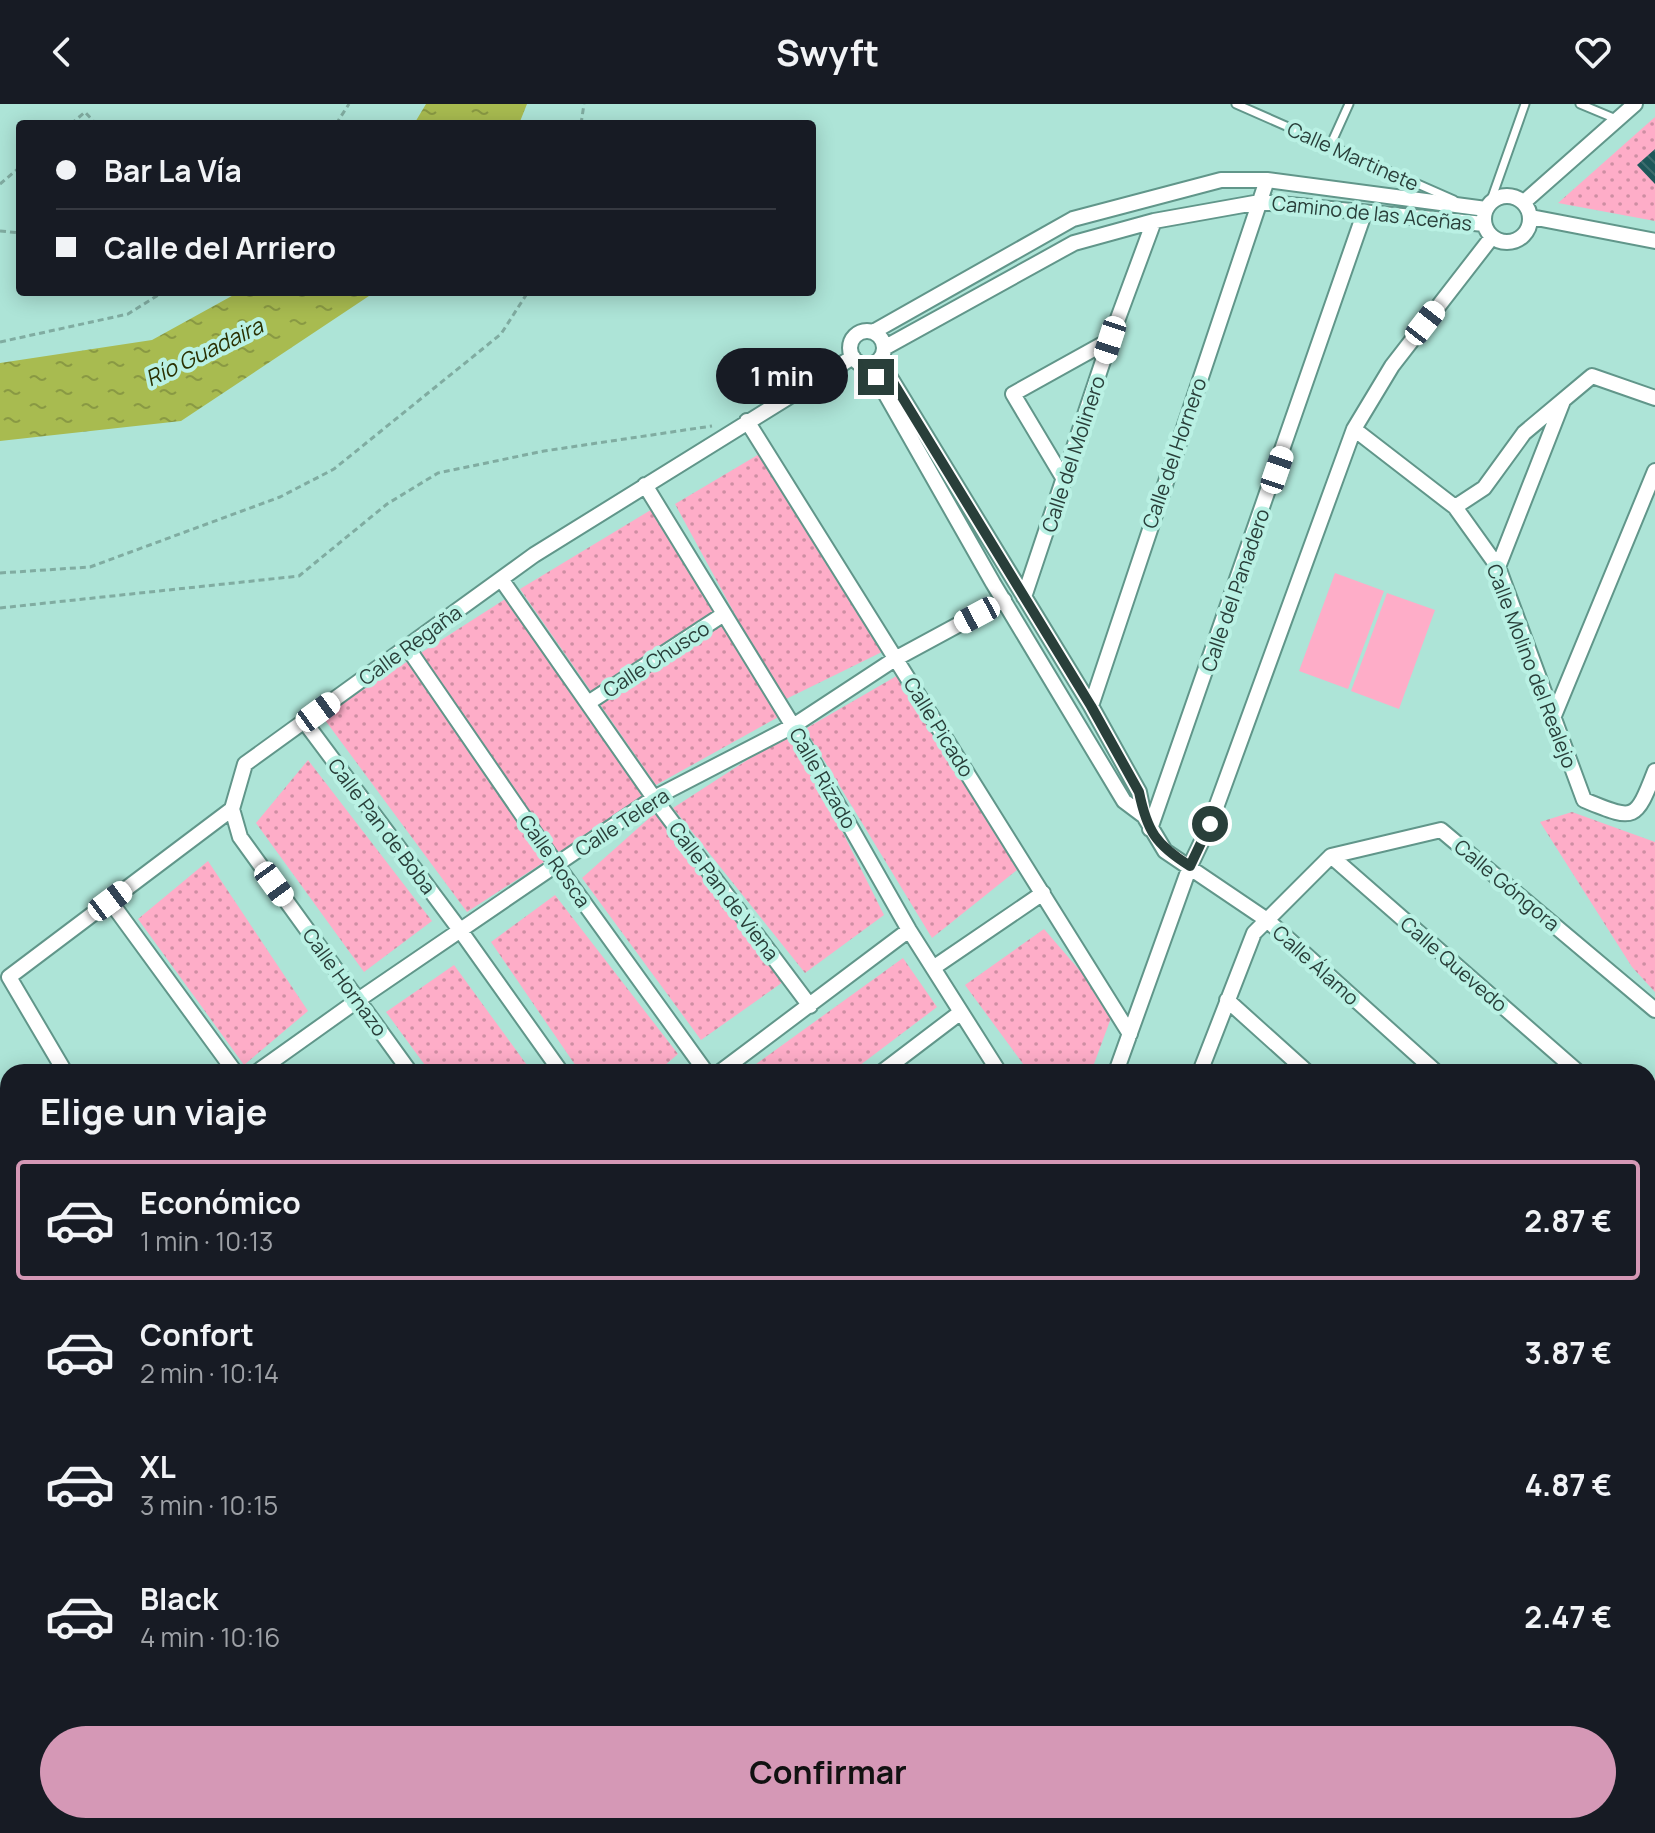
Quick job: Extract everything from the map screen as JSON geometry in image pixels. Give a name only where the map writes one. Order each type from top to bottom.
[{"type":"street","points":[[1524,202],[1635,104]]},
{"type":"street","points":[[880,360],[862,364],[853,357],[850,347],[854,337],[863,331],[873,332],[1073,219],[1221,180],[1267,180],[1485,216],[1506,242],[1521,238],[1531,217],[1524,202],[1510,195],[1496,198],[1485,216],[1392,366],[1354,429],[1119,1064]]},
{"type":"street","name":"Camino de las Aceñas","points":[[1260,202],[1267,180]]},
{"type":"street","name":"Camino de las Aceñas","points":[[880,360],[1074,243],[1154,221],[1260,202],[1364,214],[1485,216]]},
{"type":"street","name":"Calle del Hornero","points":[[1091,706],[1260,202]]},
{"type":"street","name":"Calle del Panadero","points":[[1147,823],[1364,214]]},
{"type":"street","points":[[1531,217],[1655,241]]},
{"type":"street","name":"Calle del Molinero","points":[[1024,597],[1110,340],[1154,221]]},
{"type":"street","points":[[873,332],[882,340],[880,360],[888,374],[1091,706],[1139,792],[1147,823]]},
{"type":"street","points":[[1065,481],[1013,394],[1110,340]]},
{"type":"street","name":"Calle Regaña","points":[[232,809],[245,764],[304,721],[501,579],[645,485],[853,357]]},
{"type":"street","name":"Calle Álamo","points":[[880,360],[876,377],[1124,801],[1147,823],[1165,851],[1267,920],[1427,1064]]},
{"type":"street","points":[[1455,507],[1484,488],[1524,433],[1592,376],[1655,398]]},
{"type":"street","points":[[1498,567],[1565,396]]},
{"type":"street","name":"Calle Picado","points":[[747,421],[1130,1034]]},
{"type":"street","name":"Calle Molino del Realejo","points":[[1354,429],[1455,507],[1498,567],[1584,800],[1622,815],[1634,811],[1643,802],[1655,771]]},
{"type":"street","points":[[1553,718],[1655,471]]},
{"type":"street","name":"Calle Rizado","points":[[645,485],[793,726],[909,930],[994,1064]]},
{"type":"street","name":"Calle Pan de Viena","points":[[501,579],[654,798],[810,1006]]},
{"type":"street","name":"Calle Telera","points":[[268,1064],[654,798],[793,726],[895,659],[1004,600]]},
{"type":"street","name":"Calle Chusco","points":[[588,703],[724,614]]},
{"type":"street","name":"Calle Rosca","points":[[407,647],[556,864],[700,1064]]},
{"type":"street","name":"Calle Pan de Boba","points":[[304,721],[555,1064]]},
{"type":"street","points":[[60,1064],[9,977],[232,809]]},
{"type":"street","name":"Calle Hornazo","points":[[232,809],[240,837],[404,1064]]},
{"type":"street","name":"Calle Góngora","points":[[1331,856],[1441,830],[1655,1010]]},
{"type":"street","points":[[1203,1064],[1254,933],[1331,856]]},
{"type":"street","name":"Calle Quevedo","points":[[1331,856],[1569,1064]]},
{"type":"street","points":[[933,968],[1043,893]]},
{"type":"street","points":[[110,901],[229,1064]]},
{"type":"street","points":[[731,1064],[909,930]]},
{"type":"street","points":[[1227,1000],[1298,1064]]},
{"type":"street","points":[[893,1064],[961,1012]]},
{"type":"lane","name":"Calle Martinete","points":[[1236,104],[1485,216]]},
{"type":"lane","points":[[1330,146],[1349,104]]},
{"type":"lane","points":[[1485,216],[1525,104]]},
{"type":"lane","points":[[1580,104],[1618,120]]},
{"type":"path","points":[[76,120],[85,112],[92,120]]},
{"type":"path","points":[[0,184],[16,170]]},
{"type":"path","points":[[0,342],[128,314],[157,296]]},
{"type":"path","points":[[0,573],[90,567],[280,497],[334,469],[501,334],[525,296]]},
{"type":"path","points":[[0,608],[299,576],[387,504],[438,473],[544,451],[716,425]]},
{"type":"shaded area","points":[[1655,117],[1655,221],[1558,203]]},
{"type":"shaded area","points":[[761,453],[884,651],[782,701],[675,504]]},
{"type":"shaded area","points":[[654,508],[782,715],[656,785],[520,589]]},
{"type":"shaded area","points":[[1335,573],[1384,591],[1348,689],[1299,671]]},
{"type":"shaded area","points":[[1387,593],[1435,610],[1399,709],[1351,691]]},
{"type":"shaded area","points":[[513,594],[652,792],[467,912],[322,716]]},
{"type":"shaded area","points":[[900,674],[1017,870],[932,938],[805,729]]},
{"type":"shaded area","points":[[792,731],[884,915],[805,973],[673,808]]},
{"type":"shaded area","points":[[308,760],[432,921],[364,972],[256,823]]},
{"type":"shaded area","points":[[656,812],[783,982],[701,1040],[582,878]]},
{"type":"shaded area","points":[[1572,812],[1655,842],[1655,992],[1632,967],[1540,822]]},
{"type":"shaded area","points":[[208,861],[308,1011],[243,1064],[138,919]]},
{"type":"shaded area","points":[[555,895],[678,1054],[666,1064],[575,1064],[491,942]]},
{"type":"shaded area","points":[[1044,929],[1114,1010],[1094,1064],[1023,1064],[965,985]]},
{"type":"shaded area","points":[[903,958],[937,1007],[862,1064],[756,1064]]},
{"type":"shaded area","points":[[454,965],[526,1064],[424,1064],[386,1012]]},
{"type":"water","points":[[426,104],[527,104],[521,120],[416,120]]},
{"type":"water","name":"Río Guadaira","points":[[232,296],[369,296],[181,421],[0,441],[0,363],[152,340]]},
{"type":"building","points":[[1655,149],[1655,184],[1637,165]]},
{"type":"route","points":[[876,377],[880,369],[888,374],[1010,571],[1139,792],[1144,816],[1165,851],[1190,866],[1210,824]]}]
